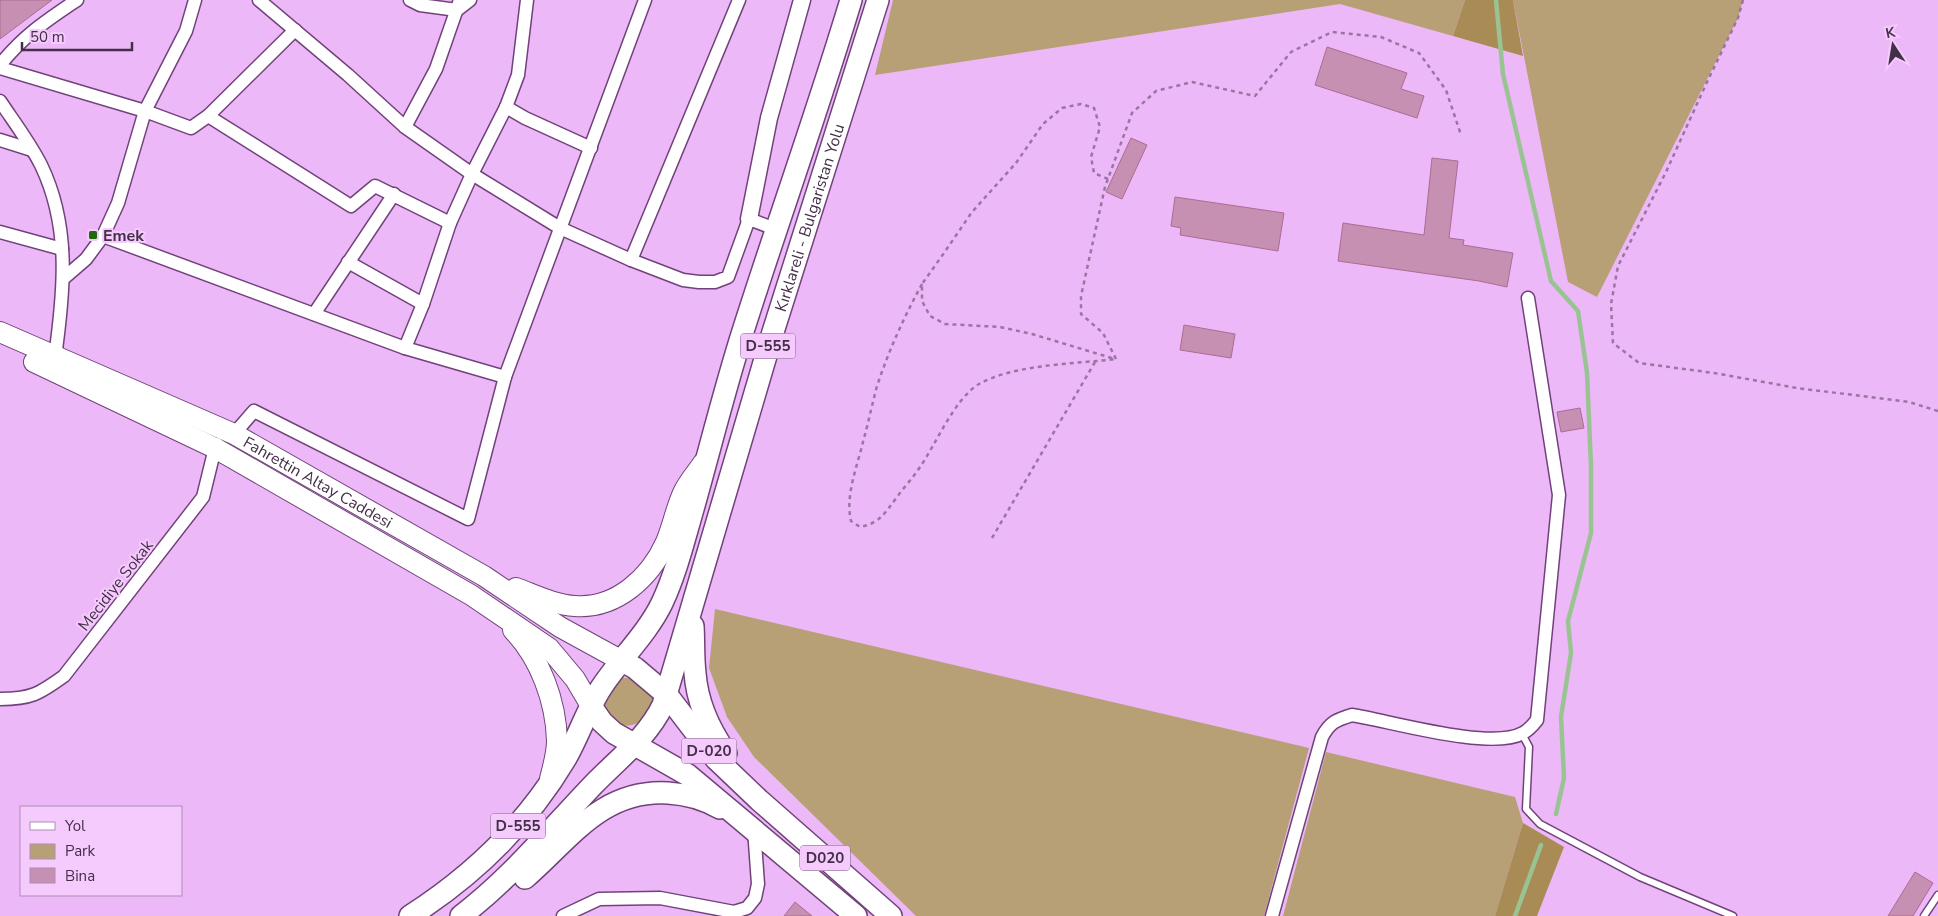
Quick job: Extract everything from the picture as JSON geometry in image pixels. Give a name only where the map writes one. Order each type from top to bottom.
[{"type":"highway","name":"Kırklareli - Bulgaristan Yolu","points":[[622,661],[661,604],[678,561],[744,329],[778,230],[851,0]]},
{"type":"highway","name":"Kırklareli - Bulgaristan Yolu","points":[[666,695],[773,332],[878,0]]},
{"type":"highway","points":[[692,604],[695,675],[706,719],[716,738],[759,800]]},
{"type":"highway","name":"D-020","points":[[622,661],[642,674],[666,695],[716,759],[759,800]]},
{"type":"highway","name":"D-555","points":[[410,916],[451,889],[492,853],[525,817],[567,756],[591,706],[622,661]]},
{"type":"highway","name":"D-555","points":[[461,916],[489,894],[514,870],[599,778],[635,744],[652,725],[664,705],[666,695]]},
{"type":"highway","points":[[591,706],[602,722],[614,733],[688,775],[754,829]]},
{"type":"highway","points":[[477,916],[505,896],[589,820],[617,801],[630,796],[658,792],[692,797],[718,807],[754,829]]},
{"type":"highway","name":"D020","points":[[759,800],[891,916]]},
{"type":"highway","name":"D020","points":[[754,829],[856,916]]},
{"type":"main road","name":"Fahrettin Altay Caddesi","points":[[0,332],[56,358],[230,432],[484,576],[560,627],[622,661]]},
{"type":"main road","name":"Fahrettin Altay Caddesi","points":[[0,346],[215,448],[471,595],[549,648],[575,679],[591,706]]},
{"type":"main road","points":[[484,576],[553,602],[572,606],[604,604],[621,595],[646,574],[657,558],[666,541],[684,491],[708,455]]},
{"type":"main road","points":[[471,595],[499,617],[521,638],[536,661],[545,684],[552,705],[557,742],[555,760],[546,789]]},
{"type":"street","points":[[77,0],[33,29],[14,47],[0,66],[145,111],[191,128],[208,116],[295,30]]},
{"type":"street","points":[[64,278],[86,259],[103,236],[118,202],[145,111],[186,31],[195,0]]},
{"type":"street","points":[[410,0],[420,5],[458,5],[470,0]]},
{"type":"street","points":[[405,348],[423,304],[450,223],[506,107],[518,75],[527,0]]},
{"type":"street","points":[[103,236],[405,348],[505,377],[591,148],[618,68],[645,0]]},
{"type":"street","points":[[631,260],[739,0]]},
{"type":"street","points":[[264,2],[405,127],[472,174],[560,228],[631,260],[683,280],[716,282],[728,278],[749,219],[769,118],[802,0]]},
{"type":"street","points":[[405,127],[436,69],[458,5]]},
{"type":"street","points":[[0,101],[41,165],[57,211],[64,278],[56,358]]},
{"type":"street","points":[[506,107],[525,118],[591,148]]},
{"type":"street","points":[[208,116],[351,206],[375,186],[450,223]]},
{"type":"street","points":[[0,140],[32,150]]},
{"type":"street","points":[[314,314],[394,194]]},
{"type":"street","points":[[749,219],[778,230]]},
{"type":"street","points":[[0,232],[62,250]]},
{"type":"street","points":[[348,262],[423,304]]},
{"type":"street","points":[[1272,916],[1322,737],[1328,726],[1338,719],[1352,715],[1452,735],[1484,738],[1522,734],[1531,728],[1537,720],[1559,495],[1528,298]]},
{"type":"street","name":"Mecidiye Sokak","points":[[0,698],[22,699],[42,692],[64,676],[203,497],[215,448],[254,411],[468,519],[505,377]]},
{"type":"street","points":[[563,916],[599,899],[660,898],[734,912],[747,908],[755,898],[758,884],[754,829]]},
{"type":"lane","points":[[1522,734],[1529,747],[1526,810],[1540,824],[1640,877],[1733,916]]},
{"type":"lane","points":[[1924,916],[1938,895]]},
{"type":"path","points":[[1744,0],[1738,18],[1666,172],[1618,266],[1611,304],[1613,343],[1640,363],[1714,373],[1796,388],[1908,402],[1938,411]]},
{"type":"path","points":[[1116,359],[1103,333],[1082,314],[1081,296],[1108,179],[1132,113],[1156,91],[1192,82],[1255,96],[1291,52],[1332,32],[1381,37],[1419,53],[1446,90],[1460,135]]},
{"type":"path","points":[[1108,179],[1094,174],[1092,157],[1100,127],[1094,108],[1080,104],[1062,108],[1043,124],[1016,162],[972,212],[922,284],[890,348],[877,388],[854,477],[848,508],[851,521],[860,527],[872,525],[881,518],[920,468],[962,399],[977,385],[1000,374],[1025,369],[1116,359]]},
{"type":"path","points":[[922,284],[922,302],[930,316],[945,324],[1000,327],[1032,334],[1116,359]]},
{"type":"path","points":[[992,538],[1095,362]]},
{"type":"green space","points":[[893,0],[1465,0],[1453,36],[1340,4],[875,75]]},
{"type":"green space","points":[[1513,0],[1743,0],[1738,18],[1597,297],[1568,282]]},
{"type":"green space","points":[[715,609],[1309,748],[1264,916],[916,916],[754,757],[727,717],[709,668]]},
{"type":"green space","points":[[622,678],[631,678],[644,686],[650,692],[653,699],[648,715],[633,725],[616,722],[605,706],[604,700],[608,692]]},
{"type":"green space","points":[[1326,752],[1515,797],[1523,823],[1495,916],[1283,916]]},
{"type":"shaded area","points":[[1465,0],[1513,0],[1523,56],[1453,36]]},
{"type":"shaded area","points":[[1523,823],[1564,847],[1537,916],[1495,916]]},
{"type":"building","points":[[0,0],[52,0],[0,39]]},
{"type":"building","points":[[1327,47],[1407,73],[1401,89],[1424,96],[1417,118],[1315,85]]},
{"type":"building","points":[[1131,138],[1147,145],[1122,199],[1106,192]]},
{"type":"building","points":[[1432,158],[1458,161],[1449,238],[1464,240],[1463,245],[1513,253],[1507,287],[1479,281],[1338,261],[1343,223],[1424,235]]},
{"type":"building","points":[[1175,197],[1284,213],[1278,251],[1180,235],[1181,228],[1171,226]]},
{"type":"building","points":[[1184,325],[1235,334],[1231,358],[1180,350]]},
{"type":"building","points":[[1580,408],[1584,428],[1561,432],[1557,412]]},
{"type":"building","points":[[1915,872],[1933,883],[1913,916],[1888,916]]},
{"type":"building","points":[[795,902],[812,916],[784,916]]},
{"type":"waterway","points":[[1496,0],[1503,74],[1551,281],[1578,311],[1587,373],[1591,466],[1591,533],[1568,621],[1571,653],[1561,717],[1564,778],[1556,814]]},
{"type":"waterway","points":[[1515,916],[1541,845]]},
{"type":"place","name":"Emek","points":[[93,235]]}]
